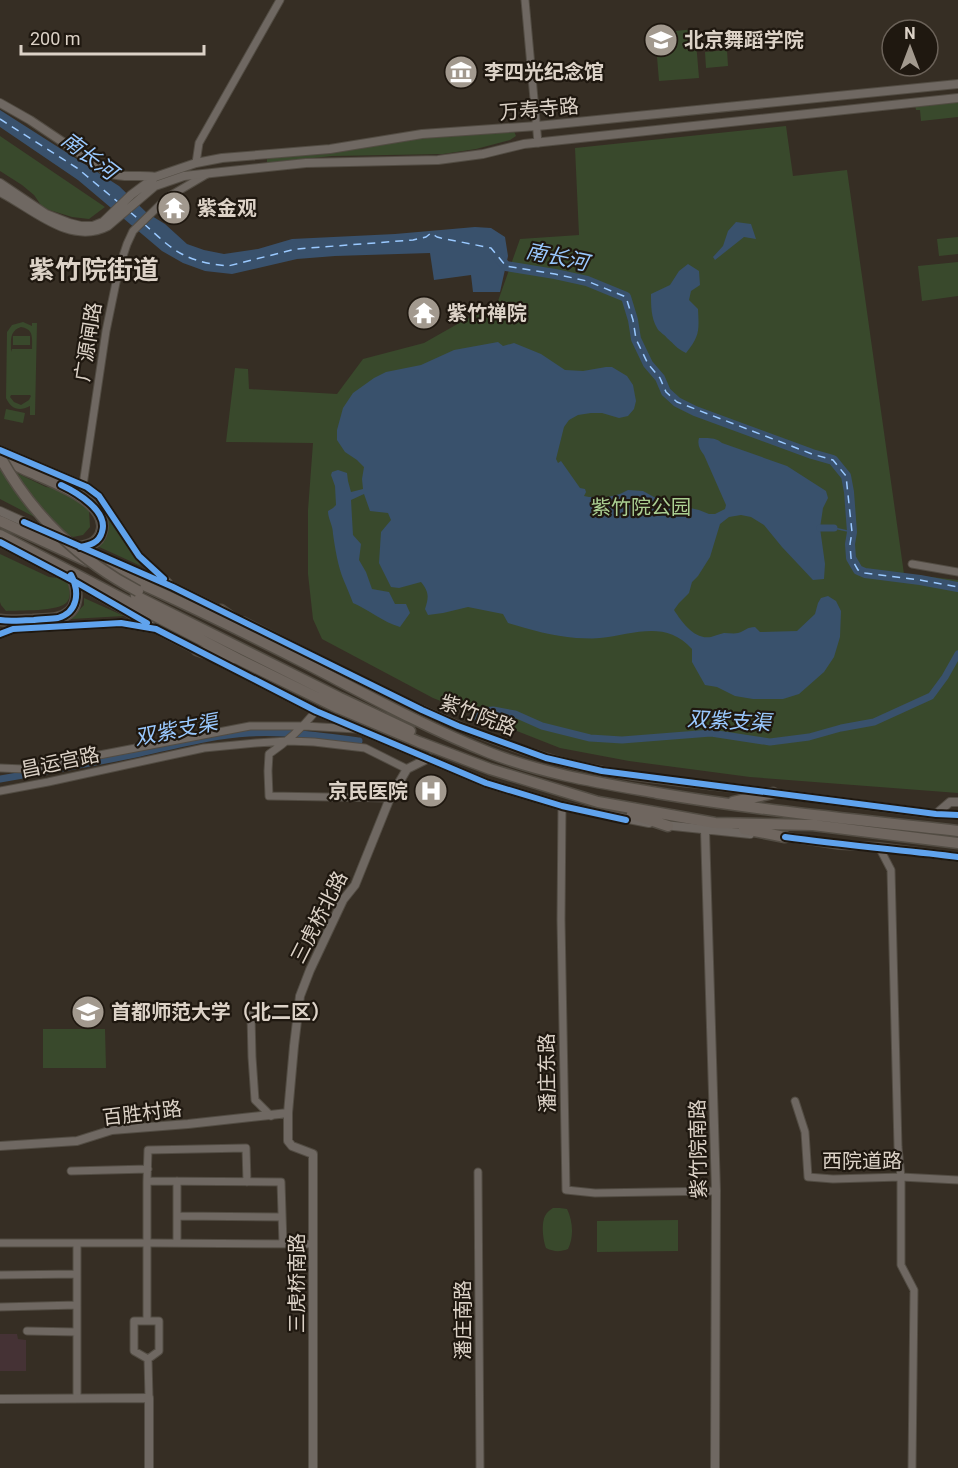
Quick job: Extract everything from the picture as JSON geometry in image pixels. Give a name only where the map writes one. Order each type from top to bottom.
[{"type":"highway","points":[[0,458],[75,492],[100,515],[103,524],[98,540],[89,545],[61,550]]},
{"type":"highway","points":[[0,458],[19,488],[54,530],[84,557],[137,593],[340,698],[490,769]]},
{"type":"highway","points":[[0,468],[17,495],[46,529],[80,560],[118,586],[137,593],[342,693],[450,741],[491,753]]},
{"type":"highway","name":"紫竹院路","points":[[0,521],[21,526],[61,550],[138,582],[396,710],[491,753],[547,771],[723,804],[958,831]]},
{"type":"highway","points":[[0,535],[11,544],[72,577],[338,708],[490,769],[668,826]]},
{"type":"highway","points":[[0,620],[56,618],[66,615],[74,608],[77,598],[72,577]]},
{"type":"highway","points":[[221,610],[277,649]]},
{"type":"highway","points":[[197,650],[268,674]]},
{"type":"highway","points":[[723,804],[773,793]]},
{"type":"highway","points":[[598,802],[785,837]]},
{"type":"highway","points":[[715,823],[813,825],[958,843]]},
{"type":"street","points":[[196,163],[199,143],[280,0]]},
{"type":"street","points":[[525,0],[538,143]]},
{"type":"street","name":"万寿寺路","points":[[134,197],[155,177],[196,163],[222,158],[330,149],[422,134],[537,126],[958,84]]},
{"type":"street","name":"万寿寺路","points":[[134,197],[155,186],[184,176],[208,173],[306,164],[438,160],[483,154],[525,144],[958,98]]},
{"type":"street","points":[[0,104],[30,120],[109,173],[116,176],[155,177]]},
{"type":"street","name":"广源闸路","points":[[83,485],[106,331],[118,268],[133,231],[168,197],[208,173]]},
{"type":"street","points":[[0,183],[46,214],[69,223],[93,226],[115,216]]},
{"type":"street","points":[[0,192],[40,217],[60,226],[89,232],[108,226],[134,197]]},
{"type":"street","points":[[0,450],[83,485],[99,496],[139,556],[173,587]]},
{"type":"street","points":[[0,510],[21,526]]},
{"type":"street","name":"紫竹院路","points":[[21,526],[80,547],[173,587],[458,726],[546,758],[602,771],[958,815]]},
{"type":"street","points":[[0,542],[11,544]]},
{"type":"street","points":[[912,564],[958,572]]},
{"type":"street","points":[[72,577],[156,629],[316,711],[486,783],[562,806],[626,820],[958,857]]},
{"type":"street","points":[[0,634],[13,629],[121,623],[156,629]]},
{"type":"street","points":[[316,711],[288,741],[269,754],[267,771],[269,796],[390,798]]},
{"type":"street","points":[[0,768],[37,767],[250,726],[360,729]]},
{"type":"street","name":"昌运宫路","points":[[0,790],[238,743],[314,742],[365,748],[407,769]]},
{"type":"street","points":[[407,769],[429,758]]},
{"type":"street","name":"三虎桥北路","points":[[288,1113],[300,996],[343,900],[355,885],[390,798],[407,769]]},
{"type":"street","points":[[936,814],[950,802],[958,802]]},
{"type":"street","name":"潘庄东路","points":[[562,806],[561,920],[566,1190],[596,1193],[716,1191]]},
{"type":"street","name":"紫竹院南路","points":[[705,830],[716,1191],[715,1468]]},
{"type":"street","points":[[879,848],[891,870],[898,1147],[901,1177],[901,1265],[914,1290],[912,1468]]},
{"type":"street","points":[[251,1015],[255,1100],[271,1116]]},
{"type":"street","name":"西院道路","points":[[795,1101],[805,1132],[808,1177],[833,1179],[901,1177],[958,1180]]},
{"type":"street","name":"百胜村路","points":[[0,1146],[77,1141],[112,1130],[288,1113]]},
{"type":"street","name":"三虎桥南路","points":[[288,1113],[288,1141],[292,1146],[313,1154],[313,1468]]},
{"type":"street","points":[[147,1321],[148,1150],[246,1148],[247,1182]]},
{"type":"street","points":[[71,1171],[147,1169]]},
{"type":"street","name":"潘庄南路","points":[[478,1172],[480,1468]]},
{"type":"street","points":[[147,1180],[281,1182],[283,1244]]},
{"type":"street","points":[[177,1181],[177,1243]]},
{"type":"street","points":[[177,1216],[282,1217]]},
{"type":"street","points":[[0,1243],[313,1244]]},
{"type":"street","points":[[76,1398],[77,1243]]},
{"type":"street","points":[[1,1275],[77,1274]]},
{"type":"street","points":[[0,1307],[77,1305]]},
{"type":"street","points":[[134,1321],[159,1321],[159,1351],[148,1359],[134,1351],[134,1321]]},
{"type":"street","points":[[27,1331],[77,1332]]},
{"type":"street","points":[[148,1359],[149,1468]]},
{"type":"street","points":[[0,1399],[149,1398]]},
{"type":"shaded area","points":[[0,1334],[17,1334],[18,1339],[26,1340],[26,1371],[0,1371]]},
{"type":"green space","points":[[695,29],[699,78],[659,81],[655,33]]},
{"type":"green space","points":[[727,50],[728,66],[706,68],[705,52]]},
{"type":"green space","points":[[958,100],[958,117],[921,121],[920,110],[916,110],[915,104]]},
{"type":"green space","name":"紫竹院公园","points":[[786,126],[793,176],[847,170],[904,574],[958,580],[958,793],[750,777],[629,761],[560,748],[433,698],[322,639],[313,619],[308,574],[308,510],[313,443],[226,442],[235,368],[248,369],[249,389],[337,394],[363,359],[424,343],[498,301],[520,239],[579,235],[575,148]]},
{"type":"green space","points":[[514,131],[516,136],[510,140],[476,149],[443,154],[332,156],[267,163],[267,158],[428,137]]},
{"type":"green space","points":[[0,136],[105,207],[89,219],[72,217],[43,208],[34,195],[0,171]]},
{"type":"green space","points":[[958,237],[958,254],[939,256],[937,239]]},
{"type":"green space","points":[[958,262],[958,296],[922,301],[918,266]]},
{"type":"green space","points":[[23,322],[32,326],[32,323],[37,323],[35,415],[30,415],[30,406],[22,409],[16,408],[10,405],[6,398],[7,332],[12,325]],"holes":[[[21,327],[30,332],[32,349],[12,349],[11,352],[14,331]],[[11,395],[30,395],[31,396],[21,405],[14,402]]]},
{"type":"green space","points":[[13,336],[30,336],[30,345],[13,345]]},
{"type":"green space","points":[[6,409],[25,413],[23,423],[4,419]]},
{"type":"green space","points":[[0,465],[46,487],[65,489],[83,503],[89,511],[90,527],[83,535],[73,537],[0,499]]},
{"type":"green space","points":[[105,513],[141,566],[97,546],[107,525]]},
{"type":"green space","points":[[0,554],[49,577],[67,579],[69,600],[63,605],[48,609],[6,611],[0,602]]},
{"type":"green space","points":[[84,598],[124,616],[71,619],[84,605]]},
{"type":"green space","points":[[43,1029],[105,1029],[106,1068],[43,1068]]},
{"type":"green space","points":[[553,1208],[567,1209],[571,1219],[571,1239],[568,1249],[565,1250],[552,1250],[546,1248],[545,1245],[544,1219]]},
{"type":"green space","points":[[678,1220],[678,1251],[597,1252],[597,1221]]},
{"type":"water","points":[[0,110],[119,186],[147,213],[165,224],[187,244],[224,254],[258,249],[292,239],[475,227],[491,228],[505,237],[508,256],[500,292],[473,292],[471,275],[434,280],[430,253],[297,259],[232,274],[205,271],[183,263],[162,251],[78,180],[0,127]]},
{"type":"water","points":[[736,222],[751,224],[756,239],[744,237],[715,260],[713,257],[723,246],[728,231]]},
{"type":"water","points":[[688,264],[699,271],[700,285],[691,291],[689,300],[698,309],[698,328],[694,342],[686,353],[657,328],[652,316],[651,294],[670,285],[679,271]]},
{"type":"water","points":[[498,342],[503,346],[514,343],[541,354],[565,370],[583,371],[612,367],[627,376],[633,385],[636,401],[634,409],[628,416],[619,418],[602,413],[578,415],[569,420],[564,427],[556,459],[558,463],[561,461],[580,488],[585,489],[584,496],[608,497],[628,490],[643,491],[663,502],[709,514],[725,509],[726,505],[699,447],[699,438],[714,439],[787,466],[826,491],[828,498],[823,508],[820,528],[825,564],[824,579],[813,580],[764,525],[751,517],[741,515],[729,517],[720,524],[710,557],[692,582],[689,593],[674,610],[689,629],[699,636],[711,637],[724,633],[738,633],[752,627],[760,632],[797,631],[815,614],[821,598],[828,596],[836,601],[841,611],[840,637],[834,657],[824,672],[799,694],[783,699],[753,699],[735,696],[717,687],[705,685],[692,662],[692,649],[671,634],[648,631],[597,638],[576,638],[525,628],[508,623],[503,614],[468,607],[428,615],[425,609],[428,595],[421,582],[399,588],[391,587],[379,563],[381,532],[391,520],[388,513],[370,511],[364,494],[351,500],[353,535],[361,544],[359,560],[372,589],[389,592],[395,604],[406,604],[410,613],[400,627],[353,603],[340,570],[328,511],[336,505],[332,472],[338,470],[347,473],[351,492],[363,489],[364,467],[345,452],[337,440],[337,430],[343,408],[353,393],[386,372],[421,365],[454,350]]},
{"type":"waterway","name":"南长河","points":[[497,256],[506,266],[587,281],[626,297],[636,339],[648,364],[660,378],[666,392],[677,402],[695,411],[833,460],[846,476],[852,532],[851,558],[858,570],[958,587]]},
{"type":"waterway","points":[[820,528],[834,528]]},
{"type":"waterway","points":[[834,528],[852,532]]},
{"type":"waterway","name":"双紫支渠","points":[[473,717],[483,711],[493,710],[515,714],[542,726],[590,738],[622,740],[711,733],[770,742],[809,737],[874,722],[931,696],[958,654]]},
{"type":"waterway","name":"双紫支渠","points":[[0,779],[88,764],[235,734],[290,733],[359,741]]},
{"type":"ferry route","points":[[0,119],[77,168],[118,202]]},
{"type":"ferry route","points":[[130,212],[141,221]]},
{"type":"ferry route","points":[[144,224],[180,253],[207,263],[228,266],[296,249],[413,240],[426,237],[431,233],[437,237],[491,248],[506,266],[587,281],[626,297],[636,339],[648,364],[660,378],[666,392],[677,402],[833,460],[846,476],[852,532],[851,558],[858,570],[958,587]]},
{"type":"cycle path","points":[[0,450],[87,487],[99,496],[139,556],[164,579]]},
{"type":"cycle path","points":[[61,485],[90,503],[101,517],[103,524],[99,539],[80,547]]},
{"type":"cycle path","points":[[24,522],[173,587],[422,710],[458,726],[546,758],[602,771],[958,815]]},
{"type":"cycle path","points":[[0,542],[147,623]]},
{"type":"cycle path","points":[[0,620],[34,620],[58,618],[65,615],[75,601],[76,588],[71,575]]},
{"type":"cycle path","points":[[0,634],[13,629],[121,623],[156,629],[316,711],[486,783],[562,806],[626,820]]},
{"type":"cycle path","points":[[785,837],[958,857]]},
{"type":"place","name":"北京舞蹈学院","points":[[661,40]]},
{"type":"place","name":"李四光纪念馆","points":[[461,72]]},
{"type":"place","name":"紫金观","points":[[174,208]]},
{"type":"place","name":"紫竹禅院","points":[[424,313]]},
{"type":"place","name":"京民医院","points":[[431,791]]},
{"type":"place","name":"首都师范大学（北二区）","points":[[88,1012]]},
{"type":"district","name":"紫竹院街道","points":[[94,270]]}]
